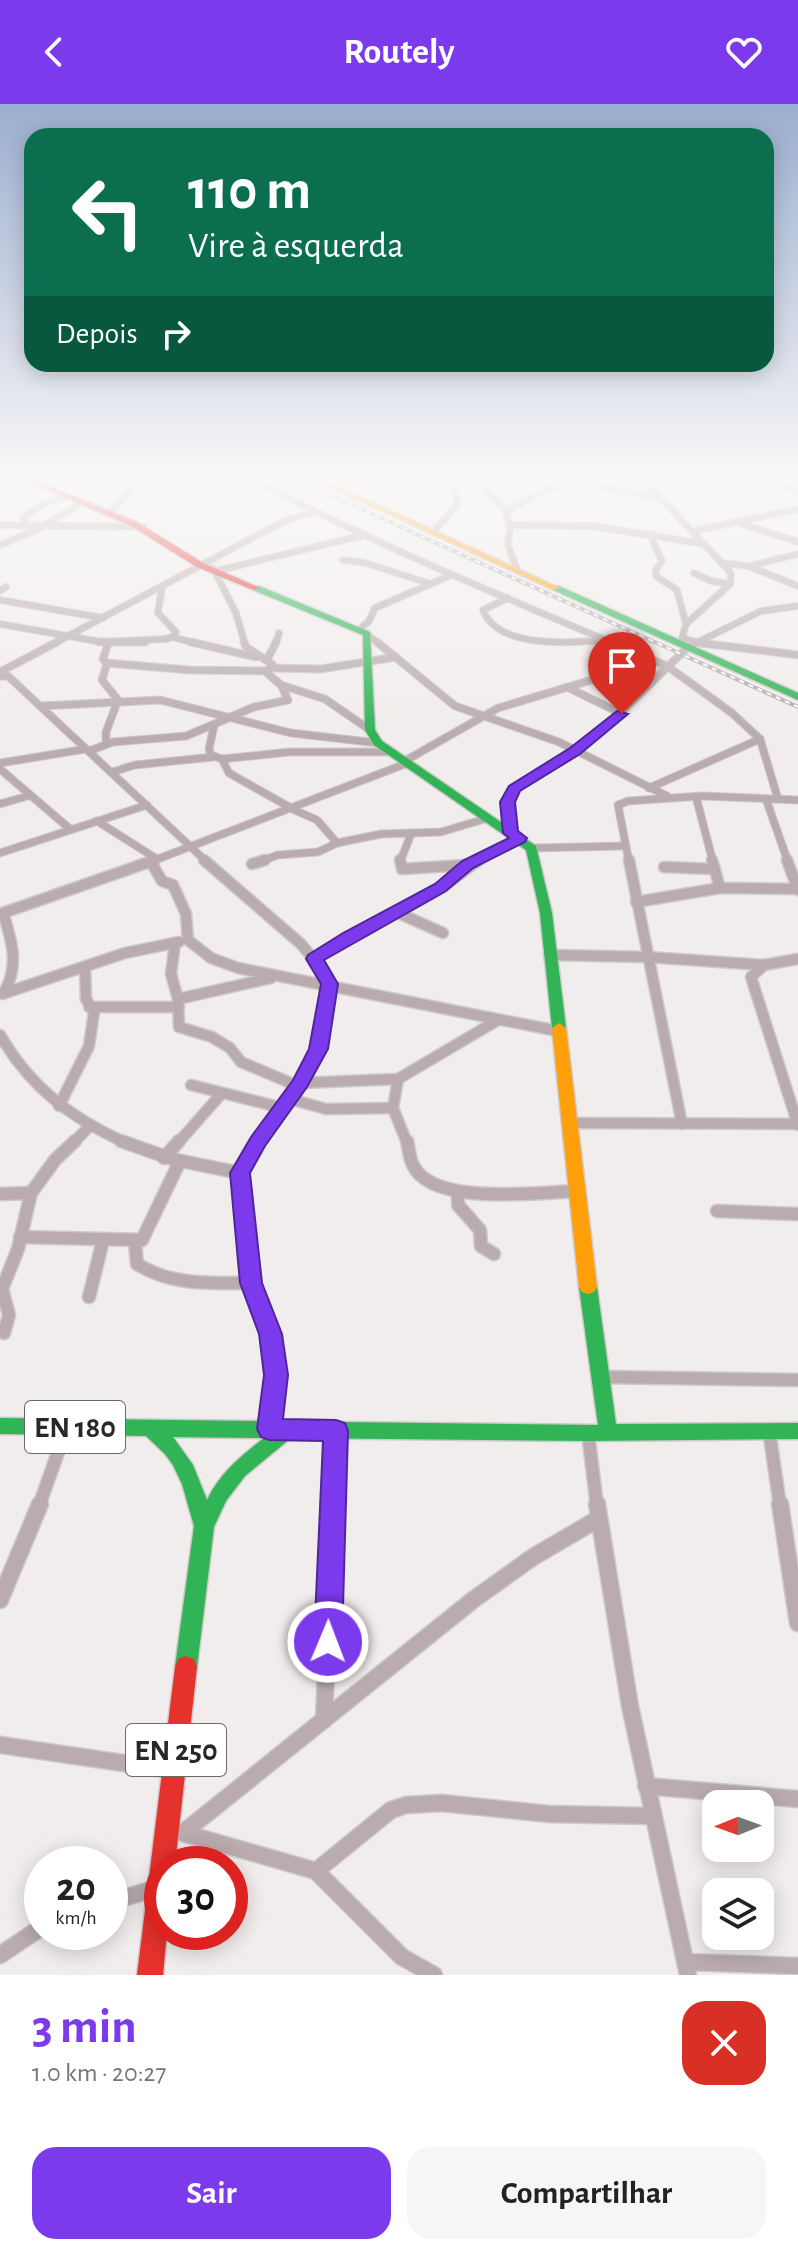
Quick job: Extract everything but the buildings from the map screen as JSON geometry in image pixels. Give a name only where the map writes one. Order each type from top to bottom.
[{"type":"street","points":[[199,561],[363,632],[455,706],[575,751],[668,797]]},
{"type":"street","points":[[210,568],[221,561]]},
{"type":"street","points":[[241,561],[210,568],[162,587],[5,672],[314,959],[329,984],[321,1041],[287,1104],[258,1142],[240,1173],[251,1283],[270,1334],[276,1375],[269,1429]]},
{"type":"street","points":[[356,561],[373,563],[402,579],[433,585]]},
{"type":"street","points":[[421,561],[667,666],[732,713],[760,739],[778,799]]},
{"type":"street","points":[[500,561],[692,645],[798,697]]},
{"type":"street","points":[[514,561],[517,569]]},
{"type":"street","points":[[661,561],[662,565],[656,569],[656,576],[677,590],[686,624],[682,638],[692,645],[798,655]]},
{"type":"street","points":[[724,563],[748,566],[777,561]]},
{"type":"street","points":[[686,624],[730,584],[731,573],[724,563]]},
{"type":"street","points":[[748,566],[798,586]]},
{"type":"street","points":[[210,568],[236,613],[246,647],[268,666]]},
{"type":"street","points":[[694,573],[711,581],[730,584]]},
{"type":"street","points":[[378,742],[363,632],[375,608],[451,575]]},
{"type":"street","points":[[162,587],[156,610],[162,621],[174,629],[173,637]]},
{"type":"street","points":[[508,598],[483,610],[484,619],[496,630],[546,641],[610,640]]},
{"type":"street","points":[[0,600],[103,618]]},
{"type":"street","points":[[515,836],[508,802],[514,789],[575,751],[622,714],[667,666],[692,645],[761,611],[798,606]]},
{"type":"street","points":[[0,624],[108,644],[173,637],[258,657]]},
{"type":"street","points":[[279,633],[268,666],[268,676],[282,687],[324,699],[404,763],[532,848],[625,846]]},
{"type":"street","points":[[108,644],[103,659],[107,663],[190,670],[268,666],[321,669],[396,657]]},
{"type":"street","points":[[2,995],[15,966],[1,914],[154,861],[404,763],[481,715],[525,697],[656,661]]},
{"type":"street","points":[[107,663],[102,675],[103,684],[118,700]]},
{"type":"street","points":[[0,763],[87,750],[106,743],[186,736],[254,707],[288,700],[282,687]]},
{"type":"street","points":[[567,687],[622,714]]},
{"type":"street","points":[[41,706],[118,700],[173,701],[291,733],[378,742]]},
{"type":"street","points":[[106,743],[106,732],[118,700]]},
{"type":"street","points":[[214,726],[209,749],[229,773],[317,820],[337,843]]},
{"type":"street","points":[[291,733],[302,752]]},
{"type":"street","points":[[649,788],[760,739]]},
{"type":"street","points":[[112,772],[135,765],[302,752],[378,742]]},
{"type":"street","points":[[0,769],[70,829]]},
{"type":"street","points":[[0,804],[28,796]]},
{"type":"street","points":[[682,1124],[625,846],[619,802],[668,797],[798,800]]},
{"type":"street","points":[[696,797],[720,888]]},
{"type":"street","points":[[636,902],[720,888],[798,890],[766,799]]},
{"type":"street","points":[[0,853],[147,805]]},
{"type":"street","points":[[252,864],[278,855],[318,852],[337,843],[381,834],[459,828],[488,818]]},
{"type":"street","points":[[97,821],[154,861],[162,881],[175,887],[183,905],[188,940],[220,963],[276,977],[329,984],[558,1031]]},
{"type":"street","points":[[411,834],[400,858],[402,869],[468,865]]},
{"type":"street","points":[[314,959],[441,888],[468,865],[515,836]]},
{"type":"street","points":[[532,848],[542,885],[608,1432]]},
{"type":"street","points":[[785,853],[798,853]]},
{"type":"street","points":[[664,867],[715,869]]},
{"type":"street","points":[[396,912],[443,933]]},
{"type":"street","points":[[2,995],[125,953],[188,940]]},
{"type":"street","points":[[175,943],[171,974],[178,1003],[179,1027],[212,1037],[230,1048],[241,1062],[299,1084],[398,1079],[498,1020]]},
{"type":"street","points":[[549,955],[647,957],[764,965],[798,959]]},
{"type":"street","points":[[570,1123],[798,1125],[751,977],[764,965]]},
{"type":"street","points":[[59,1106],[86,1055],[94,1016],[89,1007],[85,968]]},
{"type":"street","points":[[89,1007],[178,1003],[276,977]]},
{"type":"street","points":[[0,1035],[38,1088],[59,1106],[91,1125],[179,1163],[240,1173]]},
{"type":"street","points":[[398,1079],[393,1108],[405,1133],[416,1172],[442,1188],[458,1193],[484,1196],[578,1191]]},
{"type":"street","points":[[191,1085],[222,1093],[326,1109],[393,1108]]},
{"type":"street","points":[[164,1158],[222,1093]]},
{"type":"street","points":[[4,1333],[9,1315],[2,1289],[31,1193],[55,1160],[91,1125]]},
{"type":"street","points":[[20,1237],[135,1241],[147,1236],[162,1193],[179,1163]]},
{"type":"street","points":[[0,1194],[31,1193]]},
{"type":"street","points":[[458,1193],[458,1205],[480,1230],[481,1246],[494,1254]]},
{"type":"street","points":[[717,1211],[798,1214]]},
{"type":"street","points":[[89,1297],[103,1240]]},
{"type":"street","points":[[135,1241],[137,1264],[157,1276],[207,1283],[251,1283]]},
{"type":"street","points":[[600,1377],[798,1380]]},
{"type":"street","name":"EN 180","points":[[0,1426],[288,1429]]},
{"type":"street","points":[[0,1600],[34,1520],[67,1427]]},
{"type":"street","name":"EN 250","points":[[149,1428],[163,1435],[183,1457],[204,1526]]},
{"type":"street","points":[[288,1429],[588,1433],[798,1431]]},
{"type":"street","name":"EN 250","points":[[163,1846],[204,1526],[216,1498],[235,1472],[253,1452],[288,1429]]},
{"type":"street","points":[[769,1430],[798,1623]]},
{"type":"street","points":[[324,1720],[336,1431]]},
{"type":"street","points":[[588,1433],[598,1519],[646,1786],[687,1969],[798,1966]]},
{"type":"street","points":[[184,1832],[276,1761],[504,1574],[552,1542],[598,1519]]},
{"type":"street","points":[[0,1745],[173,1770]]},
{"type":"street","points":[[646,1786],[798,1799]]},
{"type":"street","points":[[316,1871],[391,1810],[404,1804],[653,1816]]},
{"type":"street","points":[[164,1834],[184,1832],[316,1871],[402,1957],[434,1975]]},
{"type":"street","points":[[0,1955],[24,1939]]},
{"type":"street","name":"EN 250","points":[[150,1975],[153,1950]]},
{"type":"railway","points":[[477,561],[798,707]]},
{"type":"traffic: fast","points":[[256,588],[367,634],[370,730],[378,743],[532,848],[546,913],[559,1028]]},
{"type":"traffic: fast","points":[[556,588],[798,697]]},
{"type":"traffic: fast","points":[[588,1287],[608,1432]]},
{"type":"traffic: fast","points":[[0,1426],[149,1428],[162,1437],[180,1459],[192,1484],[204,1526]]},
{"type":"traffic: fast","points":[[149,1428],[588,1433],[798,1431]]},
{"type":"traffic: fast","points":[[186,1667],[204,1526],[219,1495],[238,1470],[288,1429]]},
{"type":"traffic: slow","points":[[497,561],[556,588]]},
{"type":"traffic: slow","points":[[559,1028],[588,1287]]},
{"type":"traffic: jam","points":[[194,561],[256,588]]},
{"type":"traffic: jam","points":[[150,1975],[186,1667]]},
{"type":"route","points":[[328,1642],[336,1431],[269,1429],[276,1375],[270,1334],[251,1283],[240,1173],[247,1157],[290,1099],[318,1049],[329,984],[314,959],[441,888],[468,865],[520,838],[511,833],[509,795],[575,751],[622,714]]}]
